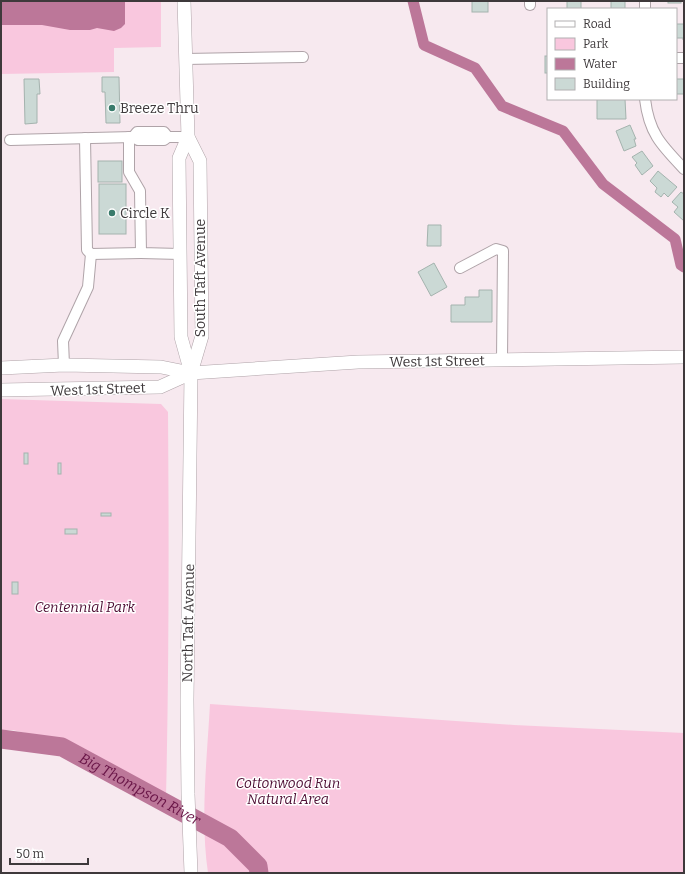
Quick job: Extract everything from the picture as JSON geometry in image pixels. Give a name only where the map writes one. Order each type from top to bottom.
[{"type":"main road","name":"South Taft Avenue","points":[[184,1],[188,137],[200,161],[202,336],[191,373]]},
{"type":"main road","name":"South Taft Avenue","points":[[188,137],[179,158],[181,337],[191,373]]},
{"type":"main road","name":"West 1st Street","points":[[1,368],[64,365],[161,366],[191,373],[358,362],[684,357]]},
{"type":"main road","name":"West 1st Street","points":[[1,390],[160,387],[191,373]]},
{"type":"main road","name":"North Taft Avenue","points":[[191,373],[187,700],[188,794],[191,867]]},
{"type":"street","points":[[185,58],[303,57]]},
{"type":"street","points":[[645,100],[652,128],[657,139],[684,169]]},
{"type":"street","points":[[10,140],[131,137],[137,132],[164,132],[168,137],[188,137]]},
{"type":"street","points":[[131,137],[129,172],[140,191],[141,252]]},
{"type":"street","points":[[64,365],[63,341],[88,287],[90,254],[87,250],[84,138]]},
{"type":"street","points":[[460,268],[496,249],[503,251],[502,360]]},
{"type":"street","points":[[90,254],[141,252],[180,254]]},
{"type":"green space","points":[[1,1],[161,1],[161,47],[114,48],[114,72],[1,74]]},
{"type":"green space","name":"Centennial Park","points":[[1,399],[161,404],[168,412],[168,700],[166,797],[106,765],[74,745],[13,730],[1,730]]},
{"type":"green space","name":"Cottonwood Run Natural Area","points":[[210,704],[514,725],[684,733],[684,873],[208,873],[204,810]]},
{"type":"water","points":[[1,1],[125,1],[125,24],[121,28],[114,31],[97,28],[90,30],[70,30],[42,25],[1,25]]},
{"type":"building","points":[[472,1],[488,1],[488,12],[472,12]]},
{"type":"building","points":[[567,1],[581,1],[581,8],[567,8]]},
{"type":"building","points":[[611,1],[625,1],[625,8],[611,8]]},
{"type":"building","points":[[668,1],[681,1],[681,3],[668,3]]},
{"type":"building","points":[[677,24],[684,24],[684,40],[683,38],[677,38]]},
{"type":"building","points":[[545,56],[547,56],[547,73],[545,73]]},
{"type":"building","name":"Breeze Thru","points":[[102,77],[119,77],[120,123],[106,123],[105,92],[102,92]]},
{"type":"building","points":[[24,79],[39,79],[40,94],[37,94],[37,123],[25,124]]},
{"type":"building","points":[[677,79],[684,79],[684,94],[677,94]]},
{"type":"building","points":[[597,100],[625,100],[626,119],[597,119]]},
{"type":"building","points":[[630,125],[636,139],[634,139],[636,146],[624,151],[616,131]]},
{"type":"building","points":[[642,151],[653,166],[642,175],[635,165],[637,163],[632,157]]},
{"type":"building","points":[[98,161],[122,161],[122,182],[98,182]]},
{"type":"building","points":[[658,171],[677,187],[668,197],[664,193],[661,197],[655,192],[657,188],[650,181]]},
{"type":"building","points":[[99,184],[126,184],[126,234],[99,234]]},
{"type":"building","points":[[681,192],[684,194],[684,221],[674,212],[678,207],[672,202]]},
{"type":"building","points":[[428,225],[441,225],[441,246],[427,246]]},
{"type":"building","points":[[434,263],[447,287],[431,296],[418,272]]},
{"type":"building","points":[[479,290],[492,290],[492,322],[451,322],[451,305],[465,305],[465,297],[479,297]]},
{"type":"building","points":[[24,453],[28,453],[28,464],[24,464]]},
{"type":"building","points":[[58,463],[61,463],[61,474],[58,474]]},
{"type":"building","points":[[101,513],[111,513],[111,516],[101,516]]},
{"type":"building","points":[[65,529],[77,529],[77,534],[65,534]]},
{"type":"building","points":[[12,582],[18,582],[18,594],[12,594]]},
{"type":"waterway","points":[[413,1],[424,45],[475,68],[502,106],[563,131],[603,184],[675,239],[681,265],[684,267]]},
{"type":"waterway","name":"Big Thompson River","points":[[1,739],[62,747],[230,838],[258,866],[259,873]]},
{"type":"place","name":"Breeze Thru","points":[[112,108]]},
{"type":"place","name":"Circle K","points":[[112,213]]}]
